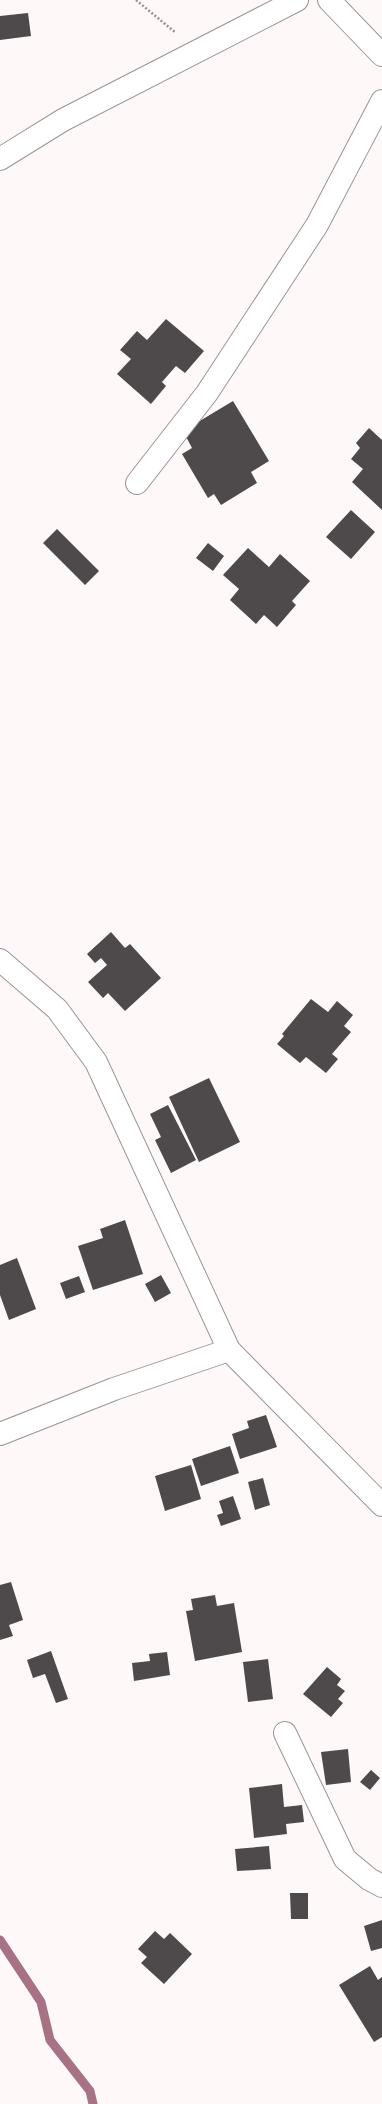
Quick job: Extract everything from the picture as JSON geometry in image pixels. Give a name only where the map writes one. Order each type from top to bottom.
[{"type":"street","points":[[0,159],[63,120],[297,0]]},
{"type":"street","points":[[329,0],[382,55]]},
{"type":"street","points":[[137,483],[207,393],[317,225],[382,101]]},
{"type":"street","points":[[0,960],[57,1009],[96,1062],[229,1350],[382,1505]]},
{"type":"street","points":[[0,1434],[114,1389],[229,1350]]},
{"type":"street","points":[[285,1733],[345,1859],[369,1879],[382,1886]]},
{"type":"path","points":[[136,0],[199,51]]},
{"type":"building","points":[[28,13],[31,36],[0,40],[0,16]]},
{"type":"building","points":[[166,319],[204,351],[185,373],[176,366],[162,382],[166,386],[151,404],[117,374],[131,359],[120,350],[137,331],[147,340]]},
{"type":"building","points":[[233,401],[269,461],[251,472],[257,483],[221,505],[214,494],[208,498],[182,454],[192,448],[183,431]]},
{"type":"building","points":[[369,428],[382,440],[382,510],[352,482],[363,469],[351,459],[360,448],[356,443]]},
{"type":"building","points":[[351,510],[375,532],[351,559],[326,537]]},
{"type":"building","points":[[57,529],[99,571],[85,585],[43,543]]},
{"type":"building","points":[[208,543],[224,556],[213,571],[196,558]]},
{"type":"building","points":[[248,548],[269,567],[280,554],[310,581],[292,601],[296,605],[277,627],[264,615],[256,624],[230,600],[239,589],[223,575]]},
{"type":"building","points":[[111,932],[125,948],[130,944],[161,978],[125,1011],[108,993],[103,998],[88,982],[107,965],[101,958],[95,963],[87,954]]},
{"type":"building","points":[[311,999],[328,1012],[337,1001],[353,1015],[344,1026],[351,1032],[332,1054],[338,1059],[326,1073],[306,1057],[300,1063],[277,1044],[284,1036],[282,1034]]},
{"type":"building","points":[[209,1078],[240,1142],[199,1162],[169,1097]]},
{"type":"building","points":[[168,1105],[196,1160],[171,1173],[155,1140],[161,1137],[150,1114]]},
{"type":"building","points":[[125,1220],[143,1274],[93,1290],[78,1246],[103,1238],[100,1229]]},
{"type":"building","points":[[17,1258],[36,1309],[9,1320],[0,1295],[0,1265]]},
{"type":"building","points":[[161,1275],[171,1293],[155,1302],[145,1284]]},
{"type":"building","points":[[79,1276],[85,1292],[66,1299],[60,1283]]},
{"type":"building","points":[[266,1415],[277,1447],[240,1459],[232,1434],[249,1428],[247,1421]]},
{"type":"building","points":[[230,1446],[239,1473],[201,1486],[192,1459]]},
{"type":"building","points":[[191,1465],[201,1499],[165,1511],[155,1476]]},
{"type":"building","points":[[263,1478],[270,1505],[255,1510],[248,1482]]},
{"type":"building","points":[[233,1496],[241,1519],[221,1526],[217,1515],[223,1513],[219,1501]]},
{"type":"building","points":[[11,1582],[23,1620],[9,1625],[13,1636],[0,1640],[0,1585]]},
{"type":"building","points":[[215,1595],[217,1606],[234,1603],[242,1652],[195,1661],[186,1611],[193,1610],[191,1599]]},
{"type":"building","points":[[51,1651],[68,1699],[56,1703],[45,1674],[33,1678],[27,1660]]},
{"type":"building","points":[[167,1652],[170,1675],[134,1681],[132,1663],[150,1661],[149,1654]]},
{"type":"building","points":[[268,1659],[273,1699],[248,1702],[243,1662]]},
{"type":"building","points":[[327,1667],[341,1679],[337,1685],[345,1691],[338,1699],[343,1703],[331,1717],[303,1694]]},
{"type":"building","points":[[348,1749],[351,1782],[326,1785],[321,1752]]},
{"type":"building","points":[[371,1770],[380,1778],[370,1790],[360,1782]]},
{"type":"building","points":[[282,1784],[284,1807],[302,1805],[304,1822],[286,1824],[287,1834],[254,1838],[249,1788]]},
{"type":"building","points":[[269,1846],[271,1869],[237,1871],[235,1849]]},
{"type":"building","points":[[290,1893],[308,1893],[308,1919],[291,1919]]},
{"type":"building","points":[[382,1920],[382,1948],[371,1951],[364,1926]]},
{"type":"building","points":[[155,1931],[164,1939],[170,1933],[192,1954],[164,1984],[141,1963],[147,1957],[138,1949]]},
{"type":"building","points":[[370,1966],[378,1980],[382,1977],[382,2037],[374,2042],[339,1985]]},
{"type":"waterway","points":[[0,1940],[41,2002],[50,2040],[90,2091],[93,2104]]}]
